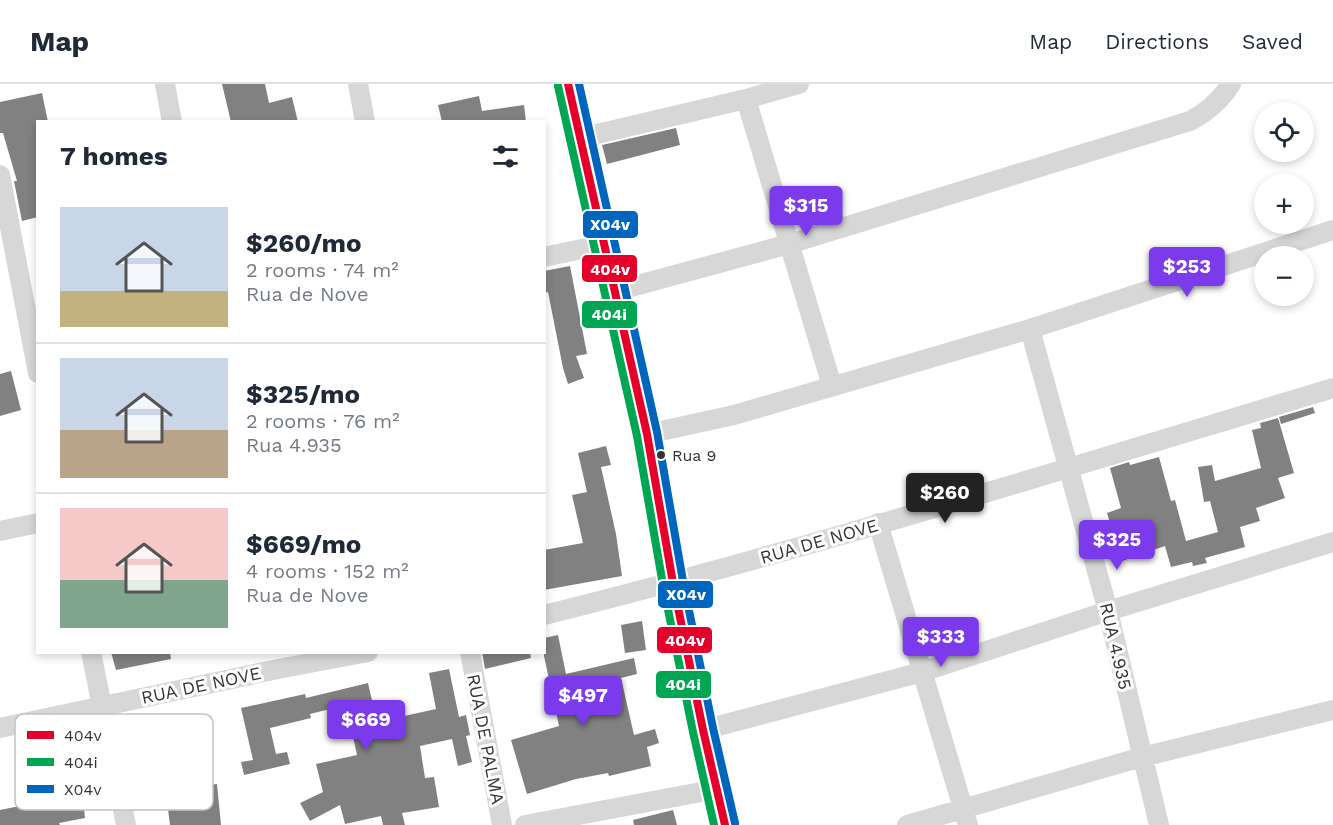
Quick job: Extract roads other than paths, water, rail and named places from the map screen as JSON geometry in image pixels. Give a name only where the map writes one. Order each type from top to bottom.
[{"type":"main road","points":[[568,84],[647,434],[673,583],[725,825]]},
{"type":"street","points":[[165,84],[172,120]]},
{"type":"street","points":[[358,84],[365,120]]},
{"type":"street","points":[[580,138],[746,99],[799,84]]},
{"type":"street","points":[[616,291],[789,244],[1190,122],[1206,112],[1223,95],[1230,84]]},
{"type":"street","points":[[746,99],[832,386]]},
{"type":"street","points":[[0,175],[3,209],[36,364]]},
{"type":"street","points":[[647,434],[734,415],[1030,329],[1333,230]]},
{"type":"street","points":[[546,257],[605,244]]},
{"type":"street","name":"RUA 4.935","points":[[1030,329],[1108,611],[1159,825]]},
{"type":"street","name":"RUA DE NOVE","points":[[546,615],[673,583],[878,524],[1333,388]]},
{"type":"street","points":[[0,531],[36,523]]},
{"type":"street","points":[[878,524],[965,817]]},
{"type":"street","points":[[703,730],[922,672],[1108,611],[1333,542]]},
{"type":"street","points":[[91,654],[103,714]]},
{"type":"street","name":"RUA DE NOVE","points":[[64,714],[277,661],[348,654]]},
{"type":"street","name":"RUA DE PALMA","points":[[470,654],[502,825]]},
{"type":"street","points":[[907,825],[965,817],[1142,757],[1333,710]]},
{"type":"street","name":"RUA DE NOVE","points":[[0,728],[15,725]]},
{"type":"street","points":[[525,825],[717,789]]},
{"type":"street","points":[[123,810],[126,825]]},
{"type":"place","name":"Rua 9","points":[[661,455]]}]
